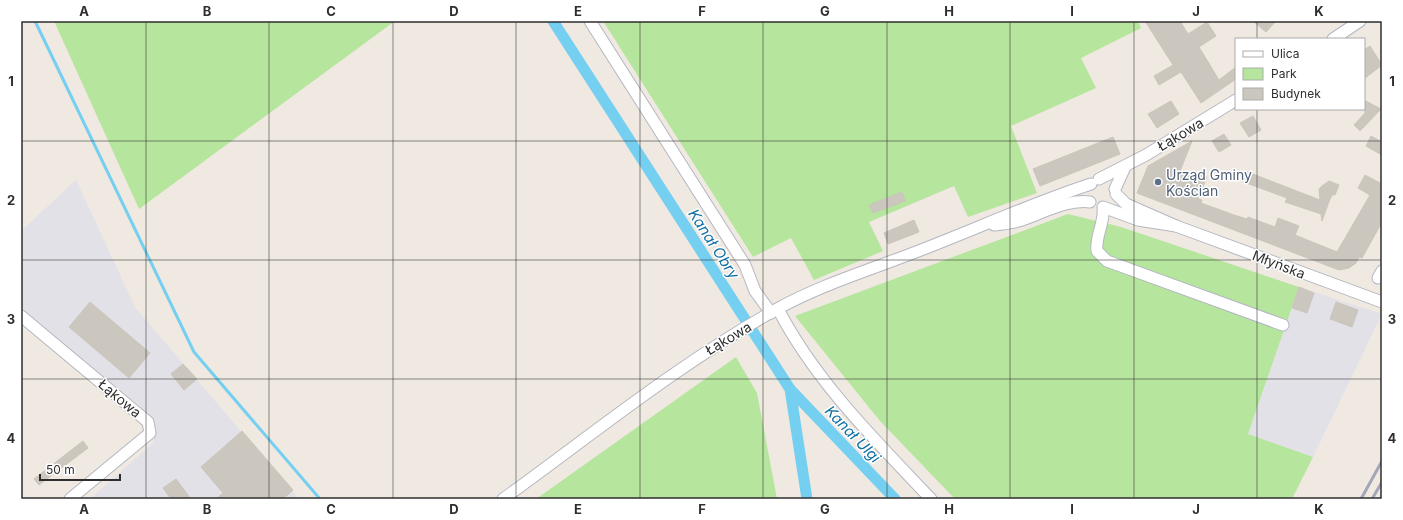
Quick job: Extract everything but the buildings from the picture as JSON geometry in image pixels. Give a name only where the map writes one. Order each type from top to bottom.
[{"type":"street","points":[[590,21],[745,265],[755,290],[860,426],[931,499]]},
{"type":"street","points":[[1334,38],[1360,21]]},
{"type":"street","name":"Łąkowa","points":[[503,499],[712,347],[772,312],[811,293],[982,227],[1013,212],[1095,181],[1124,167],[1235,101]]},
{"type":"street","points":[[1115,191],[1109,181],[1095,181],[1087,193],[1090,202],[1098,207],[1103,207],[1112,203],[1124,167]]},
{"type":"street","name":"Młyńska","points":[[1115,191],[1126,204],[1176,226],[1382,302]]},
{"type":"street","name":"Łąkowa","points":[[982,227],[1017,222],[1062,205],[1090,202]]},
{"type":"street","points":[[1103,207],[1104,216],[1096,244],[1097,251],[1107,261],[1283,325]]},
{"type":"street","name":"Młyńska","points":[[1103,207],[1138,220],[1176,226]]},
{"type":"street","name":"Łąkowa","points":[[21,316],[148,422],[150,427],[150,433],[70,499]]},
{"type":"shaded area","points":[[76,180],[135,307],[299,499],[90,499],[154,442],[145,429],[148,413],[21,309],[21,231]]},
{"type":"shaded area","points":[[1299,287],[1382,314],[1313,457],[1248,434]]},
{"type":"green space","points":[[54,21],[395,21],[139,209]]},
{"type":"green space","points":[[603,21],[1138,21],[1141,28],[1081,58],[1096,88],[1011,126],[1037,193],[968,217],[954,186],[869,222],[883,251],[814,280],[791,238],[753,257]]},
{"type":"green space","points":[[1068,214],[1121,227],[1299,287],[1248,434],[1313,457],[1292,499],[955,499],[880,421],[795,316]]},
{"type":"green space","points":[[736,357],[757,393],[777,499],[536,499]]},
{"type":"waterway","points":[[35,21],[194,352],[320,499]]},
{"type":"waterway","name":"Kanał Obry","points":[[553,21],[790,389],[807,499]]},
{"type":"waterway","name":"Kanał Ulgi","points":[[790,389],[895,499]]},
{"type":"railway","points":[[1361,499],[1382,461]]},
{"type":"railway","points":[[1372,499],[1382,482]]},
{"type":"place","name":"Urząd Gminy Kościan","points":[[1158,182]]}]
